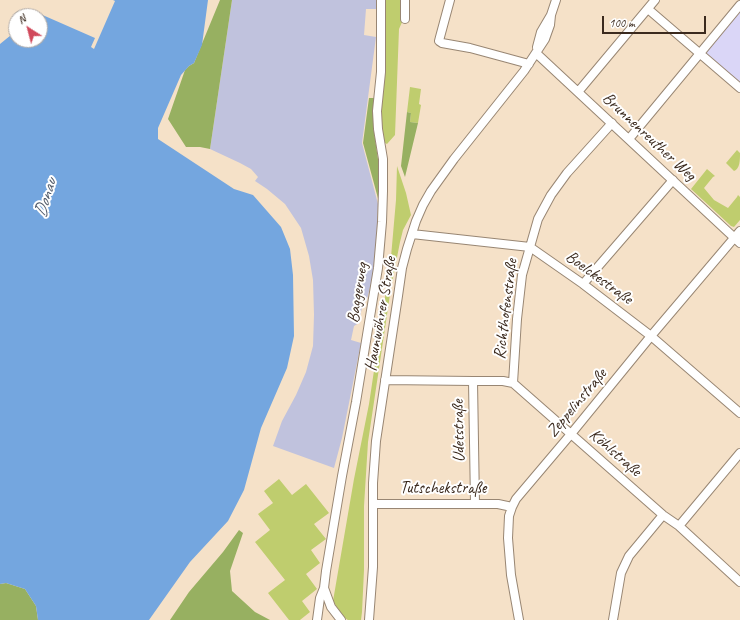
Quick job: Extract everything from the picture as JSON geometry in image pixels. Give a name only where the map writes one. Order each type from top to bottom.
[{"type":"street","name":"Baggerweg","points":[[317,620],[320,598],[324,588],[378,268],[383,191],[383,159],[378,129],[377,111],[381,72],[381,0]]},
{"type":"street","points":[[405,0],[405,19]]},
{"type":"street","points":[[450,0],[439,41],[529,64]]},
{"type":"street","name":"Haunwöhrer Straße","points":[[369,620],[373,567],[373,504],[376,441],[402,268],[412,234],[423,205],[440,178],[529,64],[542,44],[547,35],[556,0]]},
{"type":"street","points":[[578,92],[655,0]]},
{"type":"street","points":[[629,139],[740,5]]},
{"type":"street","points":[[648,8],[699,54],[740,88]]},
{"type":"street","name":"Brunnenreuther Weg","points":[[536,53],[673,180],[738,237]]},
{"type":"street","name":"Richthofenstraße","points":[[513,383],[516,319],[522,275],[538,219],[551,195],[567,173],[612,123]]},
{"type":"street","points":[[583,284],[673,180]]},
{"type":"street","name":"Boelckestraße","points":[[412,234],[530,247],[583,284],[651,336],[740,413]]},
{"type":"street","name":"Zeppelinstraße","points":[[519,620],[508,538],[509,516],[516,499],[651,336],[738,237]]},
{"type":"street","points":[[385,380],[503,381],[513,383]]},
{"type":"street","name":"Udetstraße","points":[[473,381],[475,504]]},
{"type":"street","name":"Köhlstraße","points":[[513,383],[664,515],[679,526],[740,582]]},
{"type":"street","points":[[679,526],[740,453]]},
{"type":"street","name":"Tutschekstraße","points":[[373,504],[498,504],[512,507]]},
{"type":"street","points":[[613,620],[621,573],[628,556],[664,515]]},
{"type":"street","name":"Baggerweg","points":[[324,588],[331,607],[341,620]]},
{"type":"shaded area","points":[[232,0],[377,0],[377,9],[366,9],[364,35],[376,37],[362,143],[378,204],[375,268],[367,299],[362,307],[359,323],[354,326],[351,340],[361,343],[342,438],[334,468],[273,446],[282,421],[306,372],[313,346],[313,280],[309,256],[301,228],[285,204],[255,181],[258,177],[251,169],[210,149]]},
{"type":"shaded area","points":[[740,9],[740,83],[705,52]]},
{"type":"green space","points":[[220,0],[232,0],[210,149],[186,147],[168,119],[185,70],[194,63]]},
{"type":"green space","points":[[386,0],[401,0],[403,20],[399,29],[395,135],[387,144],[383,140],[380,110],[384,71]]},
{"type":"green space","points":[[410,87],[421,89],[419,104],[421,105],[418,123],[410,122],[411,113],[407,112]]},
{"type":"green space","points":[[369,98],[375,98],[373,125],[378,159],[379,202],[363,143]]},
{"type":"green space","points":[[407,112],[411,113],[410,122],[418,123],[405,177],[401,166]]},
{"type":"green space","points":[[737,150],[740,153],[740,161],[739,166],[734,171],[726,163]]},
{"type":"green space","points":[[397,166],[406,193],[411,215],[403,230],[391,288],[368,442],[364,506],[364,570],[361,620],[348,620],[343,617],[333,601],[354,479],[369,404],[391,257],[396,200]]},
{"type":"green space","points":[[707,169],[715,176],[704,188],[714,200],[728,208],[738,195],[740,197],[740,220],[734,227],[731,226],[691,189]]},
{"type":"green space","points":[[279,479],[292,495],[306,484],[329,513],[314,524],[326,539],[311,550],[320,563],[306,574],[317,589],[302,601],[310,612],[300,620],[289,620],[268,593],[285,580],[255,542],[270,530],[258,514],[273,503],[264,491]]},
{"type":"green space","points":[[239,530],[243,533],[230,571],[232,591],[255,612],[270,620],[170,620],[189,592],[223,552]]},
{"type":"green space","points":[[6,583],[25,589],[36,606],[38,620],[0,620],[0,584]]},
{"type":"water","name":"Donau","points":[[113,0],[208,0],[202,45],[194,63],[181,75],[158,128],[158,139],[234,189],[253,195],[281,227],[290,249],[293,275],[294,336],[287,368],[261,428],[244,490],[228,521],[190,562],[149,620],[38,620],[36,606],[25,589],[6,583],[0,584],[0,44],[8,38],[8,48],[48,48],[48,17],[95,38],[91,47],[94,49],[115,1]]}]
